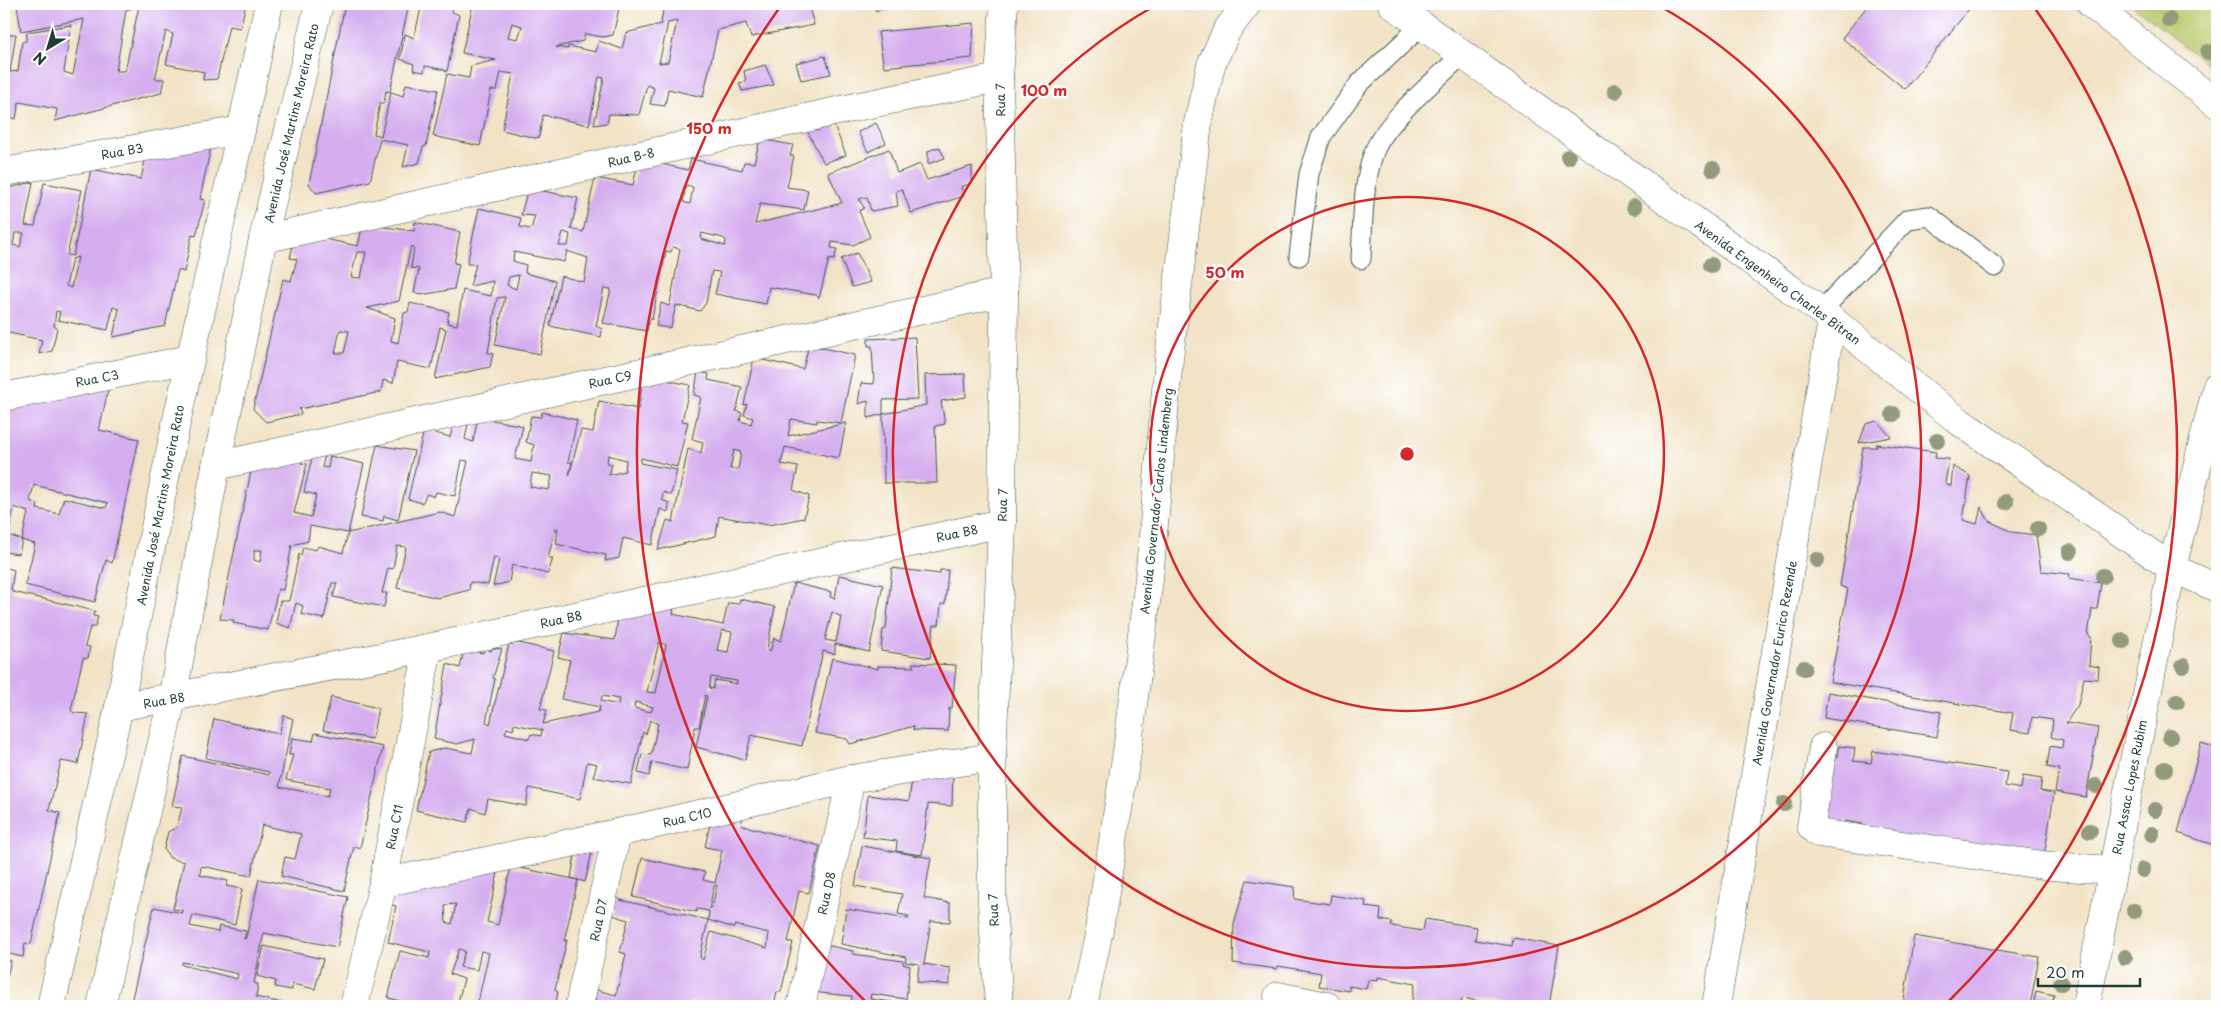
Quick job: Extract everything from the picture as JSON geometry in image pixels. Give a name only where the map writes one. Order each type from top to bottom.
[{"type":"street","name":"Avenida José Martins Moreira Rato","points":[[51,1006],[119,707],[190,359],[269,4]]},
{"type":"street","name":"Avenida José Martins Moreira Rato","points":[[101,1006],[172,699],[216,466],[263,238],[319,4]]},
{"type":"street","name":"Rua 7","points":[[999,1006],[992,903],[992,757],[1002,524],[1004,292],[1000,78],[1004,4]]},
{"type":"street","name":"Avenida Governador Carlos Lindemberg","points":[[1083,1006],[1099,930],[1128,742],[1149,579],[1170,358],[1198,123],[1211,65],[1227,30],[1247,4]]},
{"type":"street","name":"Avenida Engenheiro Charles Bitran","points":[[1392,4],[1827,315],[1960,422],[2172,568],[2217,588]]},
{"type":"street","points":[[2091,4],[2217,104]]},
{"type":"street","name":"Rua B-8","points":[[263,238],[860,106],[1000,78]]},
{"type":"street","name":"Rua B3","points":[[4,172],[241,130]]},
{"type":"street","name":"Rua C9","points":[[216,466],[1004,292]]},
{"type":"street","name":"Avenida Governador Eurico Rezende","points":[[1716,1006],[1827,315]]},
{"type":"street","name":"Rua C3","points":[[4,397],[190,359]]},
{"type":"street","name":"Rua Assac Lopes Rubim","points":[[2086,1006],[2172,568],[2217,386]]},
{"type":"street","name":"Rua B8","points":[[119,707],[172,699],[428,648],[1002,524]]},
{"type":"street","name":"Rua C11","points":[[354,1006],[384,883],[428,648]]},
{"type":"street","points":[[1823,747],[1811,826],[1818,833],[2050,866],[2112,870]]},
{"type":"street","name":"Rua C10","points":[[384,883],[617,833],[851,779],[992,757]]},
{"type":"street","name":"Rua D8","points":[[801,1006],[851,779]]},
{"type":"street","name":"Rua D7","points":[[579,1006],[617,833]]},
{"type":"street","points":[[1278,996],[1327,1006]]},
{"type":"lane","points":[[1299,256],[1309,174],[1321,137],[1359,84],[1422,25]]},
{"type":"lane","points":[[1361,259],[1365,190],[1375,151],[1395,120],[1462,55]]},
{"type":"lane","points":[[1827,315],[1908,219],[1929,216],[1995,267]]},
{"type":"green space","points":[[2131,4],[2217,4],[2217,72]]},
{"type":"building","points":[[246,4],[240,28],[229,26],[217,79],[203,80],[204,72],[166,64],[173,34],[166,31],[155,79],[164,79],[161,93],[55,121],[57,109],[19,102],[16,119],[4,116],[10,81],[4,81],[4,36],[16,34],[10,72],[18,71],[22,42],[26,41],[27,32],[71,25],[64,72],[73,75],[84,19],[21,31],[17,5]],"holes":[[[139,6],[125,71],[116,71],[126,10]]]},
{"type":"building","points":[[367,4],[409,4],[390,92],[386,91],[384,103],[380,103],[374,134],[381,136],[391,92],[403,96],[406,84],[438,90],[426,146],[423,147],[419,163],[403,167],[408,145],[380,139],[370,181],[316,193],[309,184],[344,9]]},
{"type":"building","points":[[422,4],[454,4],[452,12],[459,15],[447,71],[445,72],[445,70],[425,66],[424,72],[413,70],[414,64],[400,59],[405,34],[414,38]]},
{"type":"building","points":[[473,4],[620,4],[613,35],[603,37],[585,34],[583,41],[556,47],[568,49],[568,46],[596,52],[599,41],[622,49],[626,33],[661,24],[663,10],[693,4],[808,4],[814,25],[751,37],[746,23],[718,30],[703,97],[668,89],[665,106],[650,104],[654,88],[647,85],[639,115],[609,114],[607,123],[594,125],[604,78],[599,77],[589,125],[543,115],[539,137],[535,138],[502,130],[513,74],[501,72],[497,90],[491,90],[480,146],[433,136],[447,74],[469,78],[471,66],[496,60],[462,53]],"holes":[[[677,21],[668,62],[659,63],[668,23]],[[512,23],[522,26],[518,39],[508,37]]]},
{"type":"building","points":[[646,4],[667,4],[666,8]]},
{"type":"building","points":[[874,4],[902,4],[903,5],[876,11]]},
{"type":"building","points":[[1869,4],[1973,4],[1905,89],[1842,38]]},
{"type":"building","points":[[974,23],[972,58],[884,67],[878,32]]},
{"type":"building","points":[[825,56],[831,74],[801,80],[796,63]]},
{"type":"building","points":[[765,65],[774,85],[742,91],[739,83],[746,82],[744,71]]},
{"type":"building","points":[[814,122],[816,131],[834,125],[846,155],[824,163],[804,125]]},
{"type":"building","points":[[876,123],[886,143],[868,152],[858,132]]},
{"type":"building","points":[[760,139],[793,145],[790,156],[794,156],[787,187],[808,190],[804,210],[760,204],[755,224],[842,203],[828,173],[889,149],[897,173],[920,164],[927,180],[972,166],[972,183],[961,187],[964,196],[911,213],[902,189],[896,191],[898,206],[871,211],[867,197],[859,199],[864,208],[859,211],[870,237],[853,245],[832,242],[831,248],[837,249],[834,260],[829,259],[819,298],[816,295],[769,287],[766,304],[715,294],[720,272],[712,271],[706,303],[700,311],[676,305],[671,327],[668,328],[656,326],[661,303],[669,306],[670,304],[680,249],[673,247],[671,252],[666,251],[652,319],[649,320],[647,331],[603,323],[611,289],[604,288],[596,326],[602,329],[601,337],[550,326],[561,276],[584,282],[588,258],[567,251],[564,262],[514,252],[513,261],[526,265],[525,273],[555,281],[540,354],[495,345],[505,297],[497,298],[488,353],[493,353],[490,367],[435,379],[446,329],[440,327],[431,369],[397,362],[393,383],[383,380],[381,392],[299,409],[301,414],[266,422],[253,409],[283,279],[291,281],[297,259],[290,258],[296,233],[358,246],[363,224],[414,231],[415,222],[460,232],[454,263],[459,264],[454,289],[427,294],[414,293],[419,269],[411,268],[414,248],[411,246],[399,301],[367,308],[395,318],[391,341],[398,343],[404,313],[408,312],[410,303],[449,312],[447,323],[457,325],[463,290],[491,296],[493,281],[470,286],[476,264],[467,264],[479,208],[521,218],[520,227],[531,229],[535,216],[521,215],[528,188],[578,198],[571,229],[583,232],[595,178],[633,185],[638,163],[648,161],[688,170],[691,159],[742,170],[744,162],[754,163]],"holes":[[[686,185],[693,187],[690,204],[683,202]],[[563,232],[570,234],[568,246],[559,246]],[[702,233],[723,238],[726,240],[725,246],[701,239]],[[357,252],[366,252],[361,278],[351,277]],[[519,275],[516,289],[507,285],[509,277]],[[340,330],[349,331],[344,353],[335,353]]]},
{"type":"building","points":[[211,146],[200,199],[205,200],[196,236],[192,235],[184,272],[178,270],[165,326],[113,337],[119,309],[113,307],[108,330],[58,320],[60,312],[56,311],[54,326],[57,328],[52,351],[39,354],[42,340],[4,332],[4,189],[33,182],[25,225],[35,226],[44,183],[82,190],[67,255],[73,256],[91,169],[141,179],[146,156]],"holes":[[[15,233],[24,233],[20,247],[13,245]],[[78,257],[71,288],[66,286],[72,259]]]},
{"type":"building","points":[[939,147],[945,158],[928,164],[928,151]]},
{"type":"building","points":[[857,253],[871,282],[852,287],[841,259]]},
{"type":"building","points":[[915,337],[918,399],[883,400],[883,414],[868,418],[868,401],[858,404],[861,383],[874,384],[872,346],[868,346],[868,339]]},
{"type":"building","points":[[809,345],[855,355],[841,423],[817,420],[817,423],[791,419],[788,436],[846,423],[839,458],[785,447],[781,464],[798,467],[793,490],[809,496],[804,518],[768,525],[719,516],[716,536],[658,550],[667,520],[673,522],[688,449],[701,453],[703,442],[692,439],[701,397],[694,395],[698,372],[709,374],[708,380],[742,387],[736,411],[742,413],[740,421],[751,424],[753,418],[744,415],[747,404],[744,405],[754,358],[803,369]],"holes":[[[734,450],[741,452],[738,469],[730,469]]]},
{"type":"building","points":[[965,374],[966,397],[941,401],[945,424],[935,426],[937,483],[884,483],[883,414],[926,405],[925,375]]},
{"type":"building","points":[[656,378],[690,385],[682,421],[688,422],[677,467],[641,458],[640,463],[677,470],[671,495],[663,492],[662,500],[669,503],[668,512],[660,509],[652,545],[623,538],[619,558],[605,561],[606,555],[556,544],[558,529],[556,528],[548,558],[553,558],[548,574],[512,565],[509,582],[493,586],[499,559],[494,557],[488,585],[470,582],[469,590],[438,598],[397,588],[406,547],[397,546],[393,569],[388,568],[382,593],[387,593],[384,607],[333,597],[337,583],[332,583],[324,619],[301,614],[303,606],[296,603],[290,628],[276,623],[280,601],[289,601],[299,554],[301,556],[303,547],[316,550],[318,546],[343,553],[348,533],[440,512],[455,517],[468,461],[462,460],[455,496],[436,492],[434,497],[427,494],[422,503],[408,499],[424,430],[450,437],[455,421],[469,419],[465,439],[473,442],[478,417],[523,426],[515,459],[531,462],[534,445],[526,442],[531,416],[541,417],[542,412],[577,420],[568,462],[572,462],[569,476],[581,430],[593,432],[599,401],[638,409],[643,381]],"holes":[[[608,455],[626,460],[625,471],[609,475],[612,464],[607,463]],[[532,473],[552,476],[549,490],[530,487]]]},
{"type":"building","points":[[109,386],[99,430],[139,439],[112,563],[106,560],[95,602],[25,585],[35,544],[22,540],[19,554],[4,552],[4,399]],"holes":[[[34,485],[108,503],[106,508],[64,498],[59,514],[37,509],[38,504],[30,501]],[[14,507],[28,512],[22,540],[8,535]]]},
{"type":"building","points":[[1877,421],[1891,437],[1859,443],[1866,424]]},
{"type":"building","points":[[1876,444],[1936,452],[1935,458],[1949,459],[1945,484],[1951,486],[1953,466],[1970,476],[1963,520],[1977,524],[1981,507],[1989,521],[2012,532],[2036,535],[2041,571],[2070,574],[2069,578],[2101,583],[2097,609],[2092,609],[2088,635],[2091,637],[2089,665],[2099,667],[2098,679],[2084,678],[2078,705],[2066,723],[2098,728],[2086,797],[2055,792],[2059,769],[2047,767],[2050,746],[2062,748],[2063,740],[2051,737],[2053,720],[2032,717],[2030,733],[2010,730],[2013,713],[1830,682],[1848,589],[1840,586],[1863,447],[1877,447]]},
{"type":"building","points":[[377,445],[414,451],[398,520],[384,516],[383,521],[361,517]]},
{"type":"building","points":[[326,450],[322,467],[328,468],[330,456],[364,464],[348,533],[310,526],[308,541],[292,545],[283,590],[278,589],[268,630],[233,623],[234,620],[220,619],[252,467],[303,455],[301,463],[307,464],[294,513],[311,517],[316,495],[304,492],[313,453]],"holes":[[[254,550],[262,550],[260,562],[254,560]]]},
{"type":"building","points":[[4,567],[14,570],[11,590],[13,592],[95,611],[93,616],[98,617],[95,627],[90,627],[85,646],[90,647],[88,658],[83,658],[71,710],[74,713],[88,714],[78,764],[61,761],[49,810],[60,813],[31,944],[25,943],[23,957],[4,953]]},
{"type":"building","points":[[892,568],[940,574],[940,570],[948,570],[945,604],[941,604],[939,625],[934,625],[930,658],[881,651],[883,630],[886,629]]},
{"type":"building","points":[[839,575],[883,585],[869,652],[835,644],[835,654],[823,651],[802,746],[751,735],[745,760],[696,747],[707,697],[705,695],[699,727],[695,727],[687,770],[652,762],[649,776],[638,773],[642,754],[651,755],[658,724],[650,720],[646,734],[643,732],[631,784],[593,777],[597,764],[587,762],[580,799],[529,788],[526,806],[488,799],[485,813],[471,808],[467,822],[416,810],[429,752],[445,748],[472,753],[475,739],[457,744],[434,739],[447,664],[460,668],[463,654],[472,651],[483,653],[484,648],[491,651],[492,648],[502,649],[493,678],[495,679],[486,722],[490,724],[509,644],[519,643],[554,651],[540,709],[547,710],[543,724],[598,712],[600,707],[561,699],[570,660],[558,657],[564,633],[615,640],[618,617],[674,605],[673,614],[723,625],[728,603],[739,604],[740,599],[775,607],[767,649],[770,652],[774,638],[781,641],[794,583],[831,592],[830,597],[835,598]],"holes":[[[832,612],[841,617],[836,642],[825,640]],[[722,630],[732,632],[728,652],[717,650]],[[659,642],[666,645],[656,693],[647,692]],[[711,677],[737,681],[737,684],[715,680],[713,689],[709,688]],[[602,696],[619,699],[618,705],[601,701]],[[635,702],[653,707],[651,712],[634,708]],[[514,724],[542,730],[541,736],[531,734],[529,739],[505,733],[507,728],[513,730]]]},
{"type":"building","points":[[832,658],[878,669],[878,666],[914,667],[912,663],[956,665],[952,708],[949,708],[948,731],[913,730],[914,726],[850,744],[847,739],[815,733]]},
{"type":"building","points":[[1828,692],[1941,712],[1937,737],[1824,718]]},
{"type":"building","points":[[331,697],[378,708],[372,739],[323,730]]},
{"type":"building","points":[[284,715],[293,719],[279,787],[328,796],[330,788],[286,780],[293,755],[289,755],[292,738],[313,741],[315,733],[383,747],[360,848],[354,846],[344,891],[281,876],[285,857],[295,859],[301,834],[262,825],[251,876],[201,866],[200,875],[228,881],[226,886],[242,889],[235,925],[193,915],[190,926],[218,932],[219,926],[246,931],[244,939],[246,938],[259,879],[348,897],[337,947],[264,933],[254,983],[258,984],[256,997],[294,1006],[130,1006],[154,907],[182,913],[182,910],[173,909],[184,862],[170,858],[164,849],[168,832],[177,827],[182,807],[172,806],[183,756],[269,775],[269,772],[206,758],[214,719],[279,734]],"holes":[[[182,962],[238,974],[237,979],[182,965]]]},
{"type":"building","points":[[2201,743],[2217,748],[2217,846],[2178,833]]},
{"type":"building","points":[[1839,746],[1855,748],[1853,761],[1871,763],[1873,751],[2007,772],[2005,786],[2021,789],[2023,776],[2042,779],[2040,791],[2054,793],[2044,857],[1861,835],[1863,824],[1845,821],[1843,832],[1824,829],[1825,755],[1838,757]]},
{"type":"building","points":[[953,768],[952,806],[928,804],[922,855],[896,851],[897,841],[863,837],[868,795],[909,801],[913,772]]},
{"type":"building","points":[[744,812],[741,825],[820,846],[809,893],[799,891],[788,942],[793,942],[781,992],[777,992],[774,1006],[702,1006],[702,1004],[690,1001],[688,1006],[616,1006],[594,1000],[597,990],[616,995],[626,954],[620,952],[628,920],[613,915],[617,897],[620,900],[708,920],[709,911],[697,909],[697,912],[633,897],[642,858],[705,872],[703,880],[715,883],[722,850],[705,847],[711,819],[729,822],[731,814]],"holes":[[[717,885],[712,907],[709,909],[714,886]],[[708,920],[734,928],[735,925],[769,933],[767,948],[711,932],[703,960],[700,957]]]},
{"type":"building","points":[[862,846],[931,858],[924,898],[950,903],[950,922],[931,921],[924,964],[950,968],[950,985],[917,982],[919,964],[905,962],[906,957],[841,944],[846,909],[908,919],[909,916],[898,914],[902,894],[855,886]]},
{"type":"building","points":[[576,849],[592,852],[585,882],[571,878]]},
{"type":"building","points":[[500,864],[487,922],[498,925],[511,866],[578,880],[564,941],[567,940],[555,990],[558,992],[555,1006],[477,1006],[489,953],[481,951],[477,970],[460,967],[465,951],[459,949],[450,974],[464,979],[457,1006],[420,1006],[388,998],[400,951],[429,958],[430,952],[388,942],[396,906],[390,904],[393,887]],"holes":[[[456,904],[452,924],[446,922],[445,905]]]},
{"type":"building","points":[[1247,880],[1295,887],[1294,899],[1330,904],[1331,895],[1366,901],[1365,907],[1381,909],[1380,920],[1392,922],[1391,926],[1423,931],[1425,919],[1477,927],[1475,940],[1512,946],[1513,938],[1559,946],[1549,1006],[1505,1006],[1462,998],[1461,1006],[1411,1005],[1415,984],[1378,977],[1378,981],[1368,980],[1366,989],[1349,986],[1349,991],[1319,986],[1321,973],[1278,966],[1277,969],[1233,963],[1234,923]]},
{"type":"building","points":[[1914,936],[2039,957],[2030,1006],[1903,1006]]},
{"type":"building","points":[[826,945],[853,951],[853,954],[903,961],[903,964],[910,966],[906,999],[871,994],[870,999],[893,1002],[892,1006],[850,1006],[852,996],[820,993],[816,990]]},
{"type":"building","points":[[264,946],[323,959],[315,989],[292,984],[292,990],[275,987],[276,981],[257,976]]},
{"type":"building","points":[[4,959],[11,961],[4,988]]},
{"type":"building","points":[[2036,991],[2054,995],[2052,1006],[2033,1006]]}]
